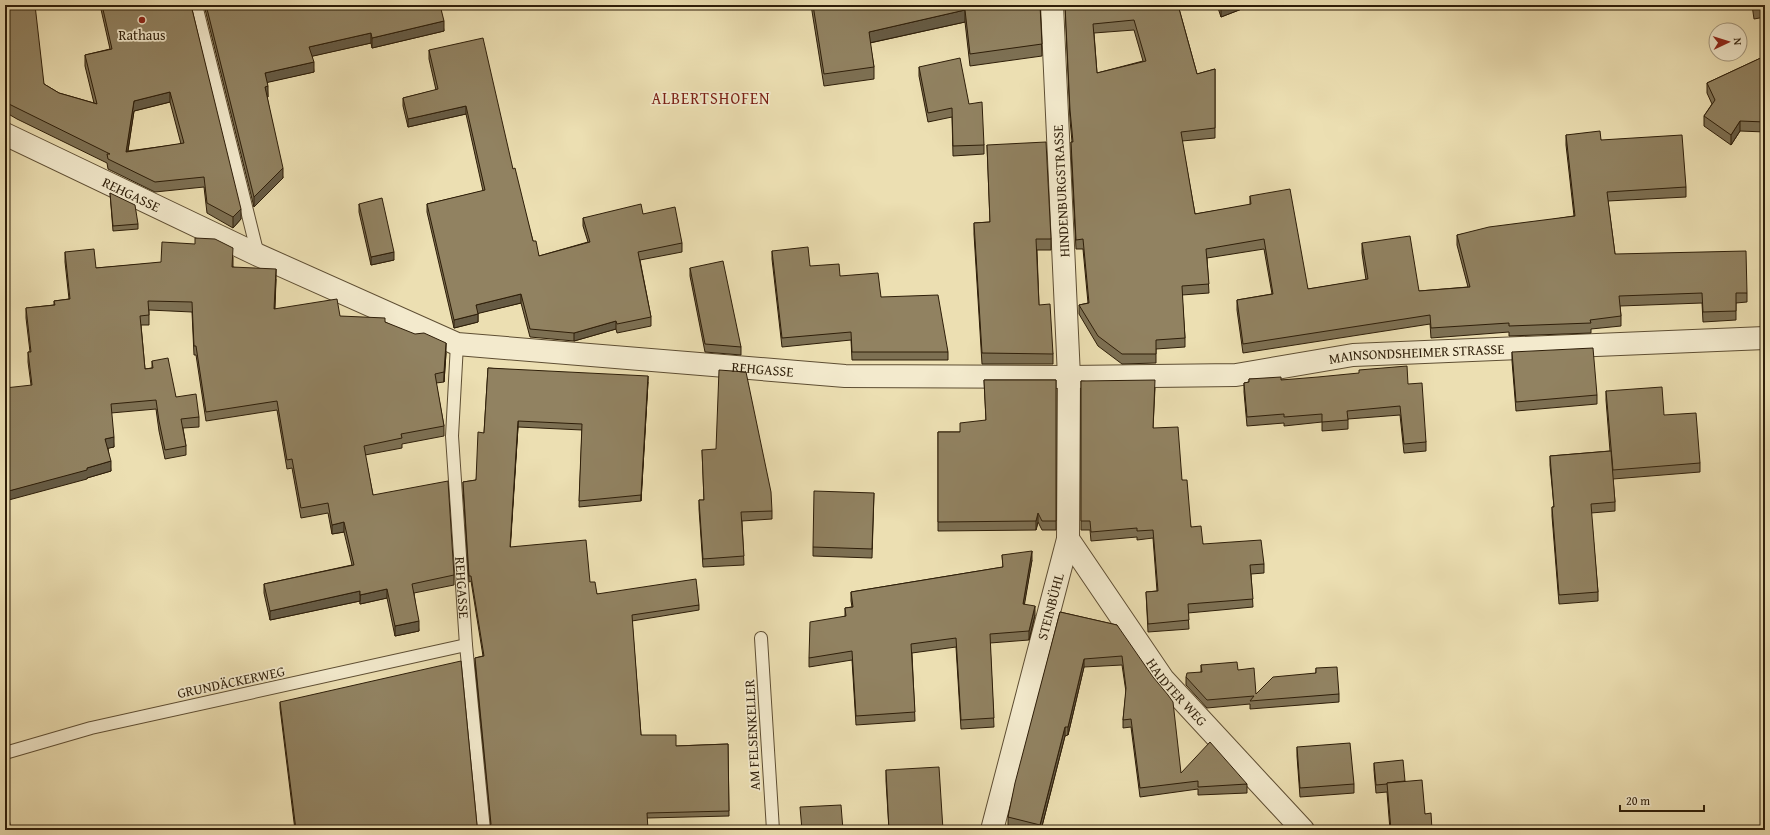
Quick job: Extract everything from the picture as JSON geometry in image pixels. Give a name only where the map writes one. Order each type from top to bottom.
[{"type":"street","name":"HINDENBURGSTRASSE","points":[[1052,5],[1069,377]]},
{"type":"street","name":"REHGASSE","points":[[5,134],[258,254],[457,344],[845,376],[1069,377]]},
{"type":"street","name":"MAINSONDSHEIMER STRASSE","points":[[1069,377],[1236,375],[1352,355],[1765,338]]},
{"type":"street","name":"STEINBÜHL","points":[[992,830],[1068,539],[1069,377]]},
{"type":"street","name":"HAIDTER WEG","points":[[1068,539],[1163,679],[1303,830]]},
{"type":"lane","points":[[196,5],[258,254]]},
{"type":"lane","name":"REHGASSE","points":[[457,344],[452,436],[466,645],[484,830]]},
{"type":"lane","name":"AM FELSENKELLER","points":[[762,638],[773,830]]},
{"type":"lane","name":"GRUNDÄCKERWEG","points":[[5,753],[91,728],[466,645]]},
{"type":"building","points":[[5,5],[35,5],[44,84],[59,93],[97,104],[85,55],[112,49],[102,5],[191,5],[241,209],[233,217],[207,203],[204,177],[155,182],[108,159],[107,154],[110,154],[5,102]],"holes":[[[170,92],[184,143],[126,152],[134,101]]]},
{"type":"building","points":[[206,5],[440,5],[444,21],[372,38],[371,33],[309,47],[314,62],[265,73],[268,86],[265,87],[283,168],[254,197]]},
{"type":"building","points":[[813,5],[1040,5],[1042,44],[970,54],[965,10],[869,32],[874,67],[824,74]]},
{"type":"building","points":[[1065,5],[1178,5],[1197,74],[1215,69],[1215,128],[1181,132],[1195,214],[1251,204],[1250,196],[1290,189],[1308,289],[1368,279],[1362,243],[1410,236],[1419,291],[1470,287],[1457,235],[1489,227],[1575,216],[1566,135],[1600,131],[1601,140],[1682,135],[1686,187],[1607,192],[1615,254],[1746,251],[1747,293],[1736,293],[1736,311],[1703,312],[1702,293],[1619,296],[1621,316],[1590,320],[1591,323],[1509,326],[1509,323],[1431,328],[1430,315],[1243,344],[1237,300],[1273,294],[1264,239],[1206,249],[1209,284],[1182,286],[1185,338],[1156,340],[1156,354],[1122,354],[1098,336],[1079,305],[1089,303],[1083,239],[1076,240],[1071,142],[1073,142]],"holes":[[[1134,20],[1146,61],[1097,73],[1093,24]]]},
{"type":"building","points":[[1220,5],[1230,5],[1221,8]]},
{"type":"building","points":[[1753,5],[1765,5],[1765,7],[1754,9]]},
{"type":"building","points":[[483,38],[513,169],[515,168],[533,241],[536,241],[539,256],[590,242],[583,218],[641,204],[643,214],[675,207],[682,243],[638,252],[651,317],[617,324],[616,321],[574,333],[530,329],[521,294],[476,305],[478,314],[454,320],[427,204],[485,190],[466,106],[408,119],[403,98],[438,89],[429,50]]},
{"type":"building","points":[[1765,56],[1765,122],[1740,121],[1731,135],[1704,116],[1715,100],[1707,83]]},
{"type":"building","points":[[960,58],[969,104],[982,102],[984,145],[953,146],[952,108],[928,113],[919,67]]},
{"type":"building","points":[[1046,142],[1051,239],[1036,239],[1039,305],[1050,304],[1053,354],[982,353],[974,223],[990,222],[987,145]]},
{"type":"building","points":[[110,193],[135,205],[138,224],[113,226]]},
{"type":"building","points":[[382,198],[394,252],[371,257],[359,204]]},
{"type":"building","points":[[195,238],[215,239],[233,248],[232,267],[276,269],[274,309],[337,299],[340,316],[385,318],[385,322],[415,334],[424,333],[446,343],[444,372],[435,374],[444,426],[401,434],[402,438],[364,446],[373,495],[448,481],[454,575],[412,584],[419,621],[395,626],[387,589],[360,595],[360,591],[270,611],[264,584],[354,565],[344,522],[332,525],[328,503],[301,508],[292,459],[287,460],[277,401],[206,412],[196,346],[194,346],[192,302],[148,301],[149,315],[140,316],[145,369],[153,368],[152,361],[168,358],[176,397],[196,394],[199,417],[181,419],[186,446],[165,450],[156,400],[111,404],[114,437],[105,439],[111,461],[87,468],[87,470],[5,492],[5,388],[32,385],[28,352],[31,352],[26,308],[55,305],[54,301],[70,299],[65,252],[94,249],[96,268],[161,262],[162,242],[195,244]]},
{"type":"building","points":[[808,247],[810,266],[839,264],[840,276],[878,273],[881,297],[938,295],[948,352],[852,352],[851,332],[782,338],[772,251]]},
{"type":"building","points":[[723,261],[741,347],[705,344],[690,268]]},
{"type":"building","points":[[1593,348],[1597,395],[1516,402],[1512,352]]},
{"type":"building","points":[[1407,366],[1408,384],[1422,383],[1426,442],[1404,444],[1400,406],[1347,411],[1348,420],[1322,422],[1322,414],[1284,417],[1284,414],[1247,417],[1244,383],[1249,382],[1249,379],[1281,377],[1281,380],[1318,377],[1359,373],[1359,370]]},
{"type":"building","points":[[488,368],[648,376],[641,495],[579,501],[582,424],[518,421],[510,547],[586,540],[590,582],[595,582],[597,594],[696,579],[699,605],[632,615],[641,735],[676,735],[676,746],[728,744],[729,811],[647,813],[648,830],[488,830],[491,824],[475,658],[484,656],[471,576],[469,576],[463,482],[476,480],[478,432],[484,433]]},
{"type":"building","points":[[719,370],[746,372],[771,492],[772,511],[741,512],[744,556],[703,559],[699,500],[704,500],[702,450],[716,449]]},
{"type":"building","points":[[984,380],[1056,380],[1056,521],[1042,521],[1038,513],[1036,521],[938,522],[938,432],[960,432],[960,423],[986,420]]},
{"type":"building","points":[[1155,380],[1153,428],[1178,427],[1182,480],[1187,480],[1191,527],[1201,526],[1203,544],[1261,540],[1264,564],[1250,565],[1253,599],[1188,604],[1189,620],[1148,624],[1146,592],[1158,591],[1153,530],[1137,531],[1137,528],[1091,532],[1090,521],[1081,521],[1081,381]]},
{"type":"building","points":[[1662,387],[1664,415],[1696,413],[1700,463],[1613,470],[1606,391]]},
{"type":"building","points":[[1611,451],[1615,502],[1591,504],[1598,592],[1559,595],[1552,507],[1554,507],[1550,456]]},
{"type":"building","points":[[814,491],[874,493],[872,549],[813,547]]},
{"type":"building","points":[[1032,551],[1023,604],[1035,606],[1029,631],[990,634],[994,718],[961,720],[956,638],[911,644],[915,712],[856,716],[852,651],[809,658],[810,622],[846,616],[845,608],[853,607],[851,592],[1003,567],[1002,555]]},
{"type":"building","points":[[1060,612],[1117,625],[1153,677],[1173,702],[1181,773],[1210,742],[1247,784],[1198,787],[1198,781],[1140,788],[1131,719],[1123,720],[1126,688],[1122,656],[1084,659],[1068,727],[1065,727],[1040,825],[1008,817],[1015,783]]},
{"type":"building","points":[[461,661],[477,825],[480,830],[296,830],[280,702]]},
{"type":"building","points":[[1237,662],[1238,670],[1254,668],[1256,694],[1273,677],[1316,673],[1316,668],[1337,667],[1339,694],[1250,701],[1254,696],[1207,700],[1186,677],[1187,673],[1202,672],[1201,665]]},
{"type":"building","points":[[1350,743],[1354,784],[1300,788],[1297,747]]},
{"type":"building","points":[[1403,760],[1405,781],[1376,785],[1374,763]]},
{"type":"building","points":[[939,767],[943,830],[889,830],[886,770]]},
{"type":"building","points":[[1422,780],[1425,814],[1431,813],[1432,830],[1391,830],[1387,783]]},
{"type":"building","points":[[5,795],[11,830],[5,830]]},
{"type":"building","points":[[841,805],[843,830],[802,830],[800,807]]},
{"type":"place","name":"Rathaus","points":[[142,20]]},
{"type":"district","name":"ALBERTSHOFEN","points":[[711,98]]}]
